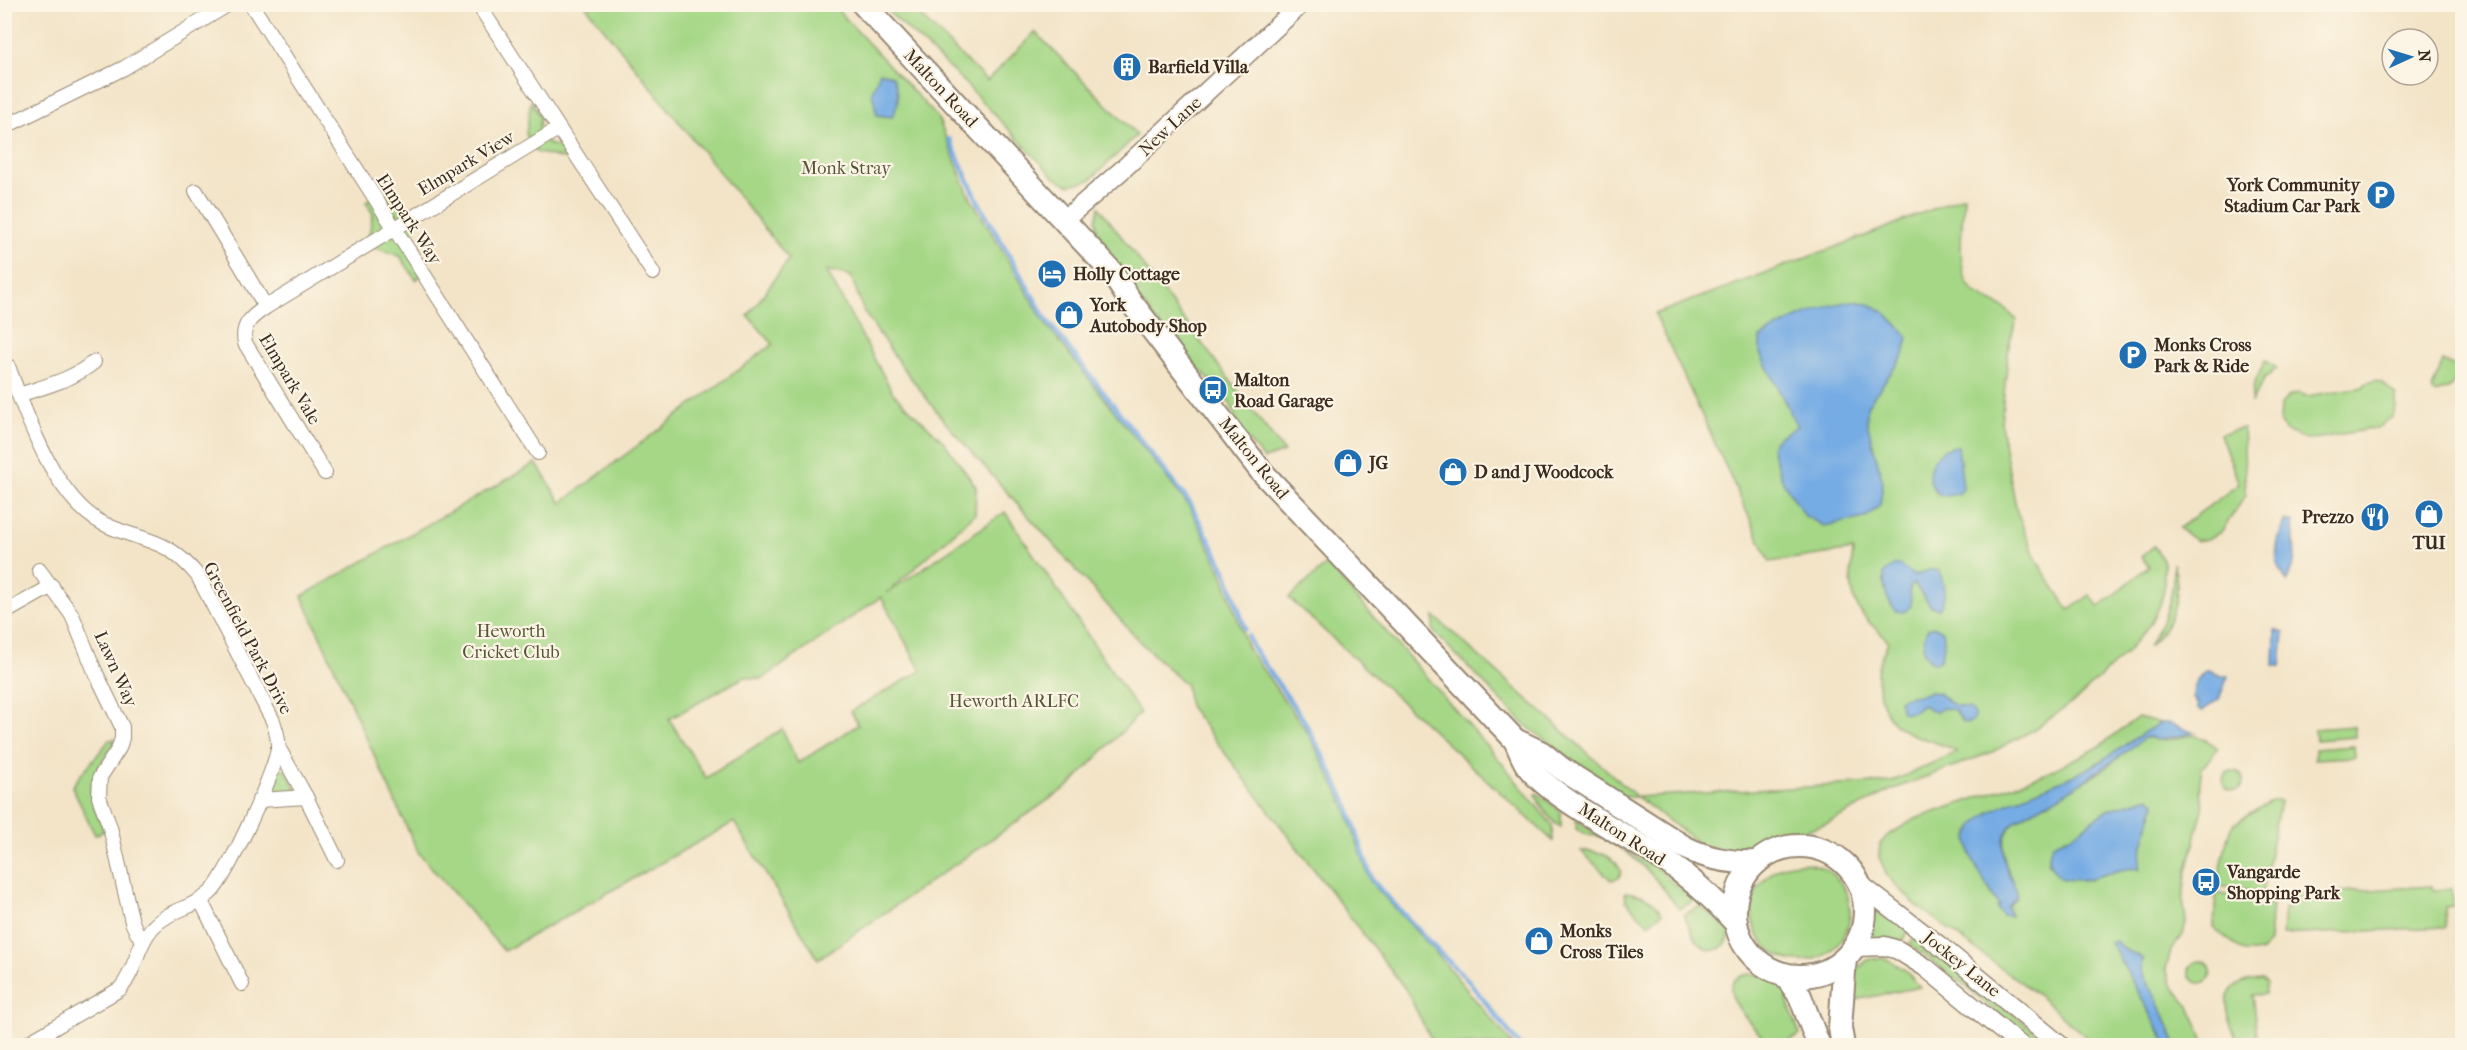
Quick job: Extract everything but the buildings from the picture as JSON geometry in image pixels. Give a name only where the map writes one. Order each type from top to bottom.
[{"type":"main road","name":"Malton Road","points":[[863,4],[1110,270],[1131,302],[1261,471],[1515,740],[1527,765],[1566,798],[1665,861],[1709,894],[1736,923]]},
{"type":"main road","name":"Malton Road","points":[[1515,740],[1542,753],[1562,770],[1684,847],[1704,857],[1726,862],[1757,862]]},
{"type":"main road","points":[[1792,845],[1810,845],[1829,851],[1845,863],[1861,885],[1865,901],[1862,932],[1850,952],[1832,968],[1817,974],[1800,976],[1784,974],[1757,960],[1741,939],[1736,923],[1736,900],[1743,878],[1757,862],[1774,850],[1792,845]]},
{"type":"main road","points":[[1843,1046],[1840,1028],[1850,952]]},
{"type":"main road","points":[[1784,974],[1800,996],[1819,1046]]},
{"type":"street","points":[[4,127],[124,68],[229,4]]},
{"type":"street","name":"Elmpark Way","points":[[251,4],[538,453]]},
{"type":"street","points":[[478,4],[652,273]]},
{"type":"street","name":"New Lane","points":[[1064,220],[1122,170],[1301,4]]},
{"type":"street","name":"Elmpark View","points":[[393,229],[558,129]]},
{"type":"street","name":"Elmpark Vale","points":[[196,191],[266,307]]},
{"type":"street","name":"Elmpark Vale","points":[[325,472],[245,343],[243,335],[249,320],[266,307],[393,229]]},
{"type":"street","points":[[19,395],[75,376],[94,362]]},
{"type":"street","name":"Greenfield Park Drive","points":[[8,366],[38,439],[60,482],[82,509],[105,524],[162,544],[185,560],[198,576],[273,721],[278,747],[338,860]]},
{"type":"street","name":"Lawn Way","points":[[39,570],[72,615],[100,683],[122,727],[120,748],[100,777],[99,797],[110,827],[132,922],[143,939]]},
{"type":"street","points":[[4,614],[52,586]]},
{"type":"street","points":[[23,1046],[120,989],[128,980],[143,939],[168,914],[201,901],[221,880],[259,800],[278,747]]},
{"type":"street","points":[[259,800],[306,797]]},
{"type":"street","name":"Jockey Lane","points":[[1861,885],[1945,950],[2061,1046]]},
{"type":"street","points":[[201,901],[242,984]]},
{"type":"street","name":"Jockey Lane","points":[[1850,952],[1885,946],[1898,950],[1925,967],[2021,1046]]},
{"type":"green space","points":[[585,5],[833,5],[938,118],[968,193],[1045,323],[1189,506],[1222,573],[1248,649],[1308,733],[1345,806],[1370,881],[1437,954],[1513,1045],[1434,1045],[1406,990],[1189,706],[1186,685],[1140,642],[944,421],[864,312],[851,276],[826,270],[893,393],[944,442],[976,487],[975,514],[887,593],[1005,512],[1140,713],[1070,785],[818,959],[734,822],[504,951],[418,852],[302,596],[536,463],[561,503],[773,344],[748,316],[789,259]],"holes":[[[881,597],[921,671],[851,711],[858,725],[798,763],[782,729],[706,778],[669,719],[744,677],[762,679]]]},
{"type":"green space","points":[[881,5],[909,5],[987,81],[1035,32],[1137,135],[1090,180],[1070,185],[1055,178],[956,74]]},
{"type":"green space","points":[[531,101],[540,116],[539,128],[548,144],[560,147],[568,160],[536,152],[526,134]]},
{"type":"green space","points":[[383,189],[391,201],[416,215],[414,244],[430,269],[416,280],[400,256],[372,247],[369,234],[373,214],[366,202]]},
{"type":"green space","points":[[1964,196],[1961,249],[1965,276],[1977,294],[2002,307],[2016,320],[2009,345],[2001,423],[2017,512],[2038,563],[2069,610],[2090,595],[2099,607],[2149,566],[2141,557],[2154,546],[2164,562],[2164,590],[2160,605],[2150,624],[2127,652],[2075,701],[2031,731],[1992,752],[1891,790],[1828,823],[1742,851],[1728,851],[1700,844],[1637,797],[1891,782],[1957,752],[1910,734],[1892,721],[1885,710],[1879,692],[1877,674],[1888,641],[1861,613],[1857,605],[1851,579],[1853,550],[1770,562],[1655,314],[1873,233]]},
{"type":"green space","points":[[1099,207],[1284,452],[1264,459],[1240,431],[1231,405],[1208,378],[1180,351],[1116,270],[1107,247],[1097,231],[1096,220]]},
{"type":"green space","points":[[2265,361],[2277,368],[2265,378],[2251,403],[2253,387]]},
{"type":"green space","points":[[2443,361],[2462,369],[2450,388],[2435,393],[2432,389]]},
{"type":"green space","points":[[2375,381],[2382,383],[2396,395],[2396,407],[2392,417],[2377,428],[2307,440],[2286,431],[2280,424],[2281,404],[2289,396],[2299,393],[2307,396],[2363,387],[2366,383]]},
{"type":"green space","points":[[2243,428],[2246,495],[2221,532],[2207,539],[2196,541],[2179,528],[2239,484],[2220,434]]},
{"type":"green space","points":[[2173,563],[2177,587],[2174,609],[2164,630],[2148,647],[2160,627],[2171,597]]},
{"type":"green space","points":[[1327,564],[1500,761],[1552,825],[1553,841],[1289,598]]},
{"type":"green space","points":[[1434,616],[1637,797],[1622,797],[1524,724],[1433,631]]},
{"type":"green space","points":[[2138,717],[2161,723],[2090,768],[2057,785],[1990,812],[1992,894],[1999,905],[1997,907],[2011,915],[2007,907],[2016,898],[2017,892],[2006,865],[2004,847],[2005,838],[2015,821],[2099,773],[2144,738],[2168,740],[2194,736],[2218,748],[2202,768],[2200,779],[2203,809],[2186,874],[2183,899],[2186,922],[2183,935],[2171,950],[2166,969],[2171,984],[2191,1009],[2205,1045],[2176,1045],[2159,1003],[2143,974],[2142,959],[2110,942],[2168,1045],[2095,1045],[2039,996],[1916,905],[1887,876],[1879,857],[1880,844],[1888,835],[1915,819],[2045,774],[2097,748]],"holes":[[[2149,797],[2154,802],[2141,853],[2140,868],[2130,867],[2086,880],[2060,878],[2048,863],[2062,840],[2108,810]]]},
{"type":"green space","points":[[2354,726],[2355,737],[2316,740],[2315,729]]},
{"type":"green space","points":[[115,739],[96,774],[91,789],[93,804],[104,831],[95,835],[72,787],[109,740]]},
{"type":"green space","points":[[2354,746],[2355,757],[2315,759],[2315,749]]},
{"type":"green space","points":[[282,768],[298,792],[279,794],[272,788],[279,769]]},
{"type":"green space","points":[[2229,771],[2237,771],[2243,777],[2243,785],[2237,791],[2229,791],[2223,785],[2223,777]]},
{"type":"green space","points":[[1537,793],[1561,811],[1561,827],[1546,813],[1535,795]]},
{"type":"green space","points":[[2271,801],[2280,801],[2262,893],[2217,886],[2228,836],[2235,823]]},
{"type":"green space","points":[[1576,820],[1603,837],[1588,835],[1576,829]]},
{"type":"green space","points":[[1608,840],[1658,869],[1694,901],[1679,909],[1647,870]]},
{"type":"green space","points":[[1581,851],[1593,851],[1609,857],[1621,871],[1619,878],[1611,880]]},
{"type":"green space","points":[[1801,863],[1820,867],[1835,878],[1846,893],[1850,912],[1846,931],[1835,946],[1820,957],[1801,961],[1782,957],[1767,946],[1756,931],[1752,912],[1756,893],[1767,878],[1782,867]]},
{"type":"green space","points":[[2432,886],[2433,890],[2452,889],[2453,906],[2445,907],[2446,927],[2282,935],[2284,908],[2288,908],[2291,895]]},
{"type":"green space","points":[[1625,892],[1646,898],[1662,913],[1648,924],[1626,901]]},
{"type":"green space","points":[[2216,893],[2272,905],[2269,942],[2262,952],[2245,952],[2217,931],[2214,926]]},
{"type":"green space","points":[[1872,904],[1909,931],[1902,941],[1866,938]]},
{"type":"green space","points":[[1700,906],[1730,930],[1727,941],[1716,950],[1706,948],[1698,942],[1684,915]]},
{"type":"green space","points":[[1916,936],[2052,1045],[2035,1045],[1963,984],[1909,944]]},
{"type":"green space","points":[[1883,957],[1904,969],[1920,987],[1850,1001],[1854,971],[1868,960]]},
{"type":"green space","points":[[2200,961],[2210,968],[2211,972],[2204,982],[2200,983],[2190,976],[2189,972],[2196,962]]},
{"type":"green space","points":[[1749,974],[1773,980],[1787,991],[1791,997],[1787,1000],[1800,1035],[1778,1044],[1769,1042],[1751,1024],[1736,1004],[1732,994],[1732,985],[1737,978]]},
{"type":"green space","points":[[2262,979],[2267,984],[2265,994],[2252,995],[2258,1045],[2239,1045],[2227,1011],[2230,992],[2247,981]]},
{"type":"water","points":[[880,72],[892,76],[896,87],[898,102],[892,117],[877,115],[872,92]]},
{"type":"water","points":[[1852,301],[1878,308],[1890,317],[1908,337],[1904,355],[1867,406],[1867,422],[1883,482],[1880,505],[1865,518],[1824,526],[1805,516],[1783,482],[1771,447],[1777,438],[1797,426],[1760,353],[1760,338],[1804,315]]},
{"type":"water","points":[[1958,446],[1963,488],[1960,493],[1947,496],[1938,494],[1932,487],[1930,479],[1932,463],[1942,451]]},
{"type":"water","points":[[2286,520],[2293,522],[2295,559],[2287,582],[2277,564],[2279,537]]},
{"type":"water","points":[[1895,565],[1900,565],[1913,575],[1928,570],[1939,571],[1944,590],[1942,605],[1939,609],[1931,606],[1914,584],[1910,586],[1911,606],[1904,612],[1895,611],[1886,593],[1884,573]]},
{"type":"water","points":[[1933,626],[1943,631],[1944,639],[1941,659],[1934,663],[1929,660],[1923,649],[1927,629]]},
{"type":"water","points":[[2275,630],[2284,633],[2281,666],[2274,666]]},
{"type":"water","points":[[2208,670],[2221,676],[2228,676],[2219,699],[2202,711],[2198,708],[2193,693],[2199,678]]},
{"type":"water","points":[[1931,692],[1939,693],[1956,706],[1969,708],[1974,712],[1974,719],[1969,723],[1963,722],[1955,710],[1943,708],[1936,712],[1925,706],[1920,706],[1910,713],[1902,712],[1899,700]]},
{"type":"water","points":[[2161,723],[2168,723],[2195,733],[2156,740],[2150,737],[2144,738],[2092,776],[2009,827],[2004,839],[2003,855],[2017,892],[2016,898],[2007,907],[2011,916],[2003,916],[1997,908],[1999,905],[1979,873],[1968,846],[1970,832],[1975,825],[1998,808],[2097,764],[2142,733]]},
{"type":"water","points":[[2149,797],[2155,802],[2143,845],[2140,869],[2121,870],[2093,878],[2072,880],[2060,878],[2056,874],[2049,858],[2053,844],[2071,836],[2108,810]]},
{"type":"water","points":[[2116,941],[2142,959],[2143,974],[2159,1003],[2176,1045],[2168,1045],[2110,942]]},
{"type":"waterway","points":[[949,139],[978,201],[1046,319],[1190,503],[1227,574],[1245,629]]},
{"type":"waterway","points":[[1248,636],[1253,648],[1305,722],[1347,803],[1372,880],[1467,979],[1520,1046]]},
{"type":"place","name":"Barfield Villa","points":[[1127,67]]},
{"type":"place","name":"York Community Stadium Car Park","points":[[2381,195]]},
{"type":"place","name":"Holly Cottage","points":[[1052,274]]},
{"type":"place","name":"York Autobody Shop","points":[[1069,315]]},
{"type":"place","name":"Monks Cross Park & Ride","points":[[2133,355]]},
{"type":"place","name":"Malton Road Garage","points":[[1213,390]]},
{"type":"place","name":"JG","points":[[1348,463]]},
{"type":"place","name":"D and J Woodcock","points":[[1453,472]]},
{"type":"place","name":"TUI","points":[[2429,514]]},
{"type":"place","name":"Prezzo","points":[[2375,517]]},
{"type":"place","name":"Vangarde Shopping Park","points":[[2206,882]]},
{"type":"place","name":"Monks Cross Tiles","points":[[1539,941]]},
{"type":"park label","name":"Monk Stray","points":[[846,168]]},
{"type":"park label","name":"Heworth Cricket Club","points":[[511,641]]},
{"type":"park label","name":"Heworth ARLFC","points":[[1014,701]]}]
